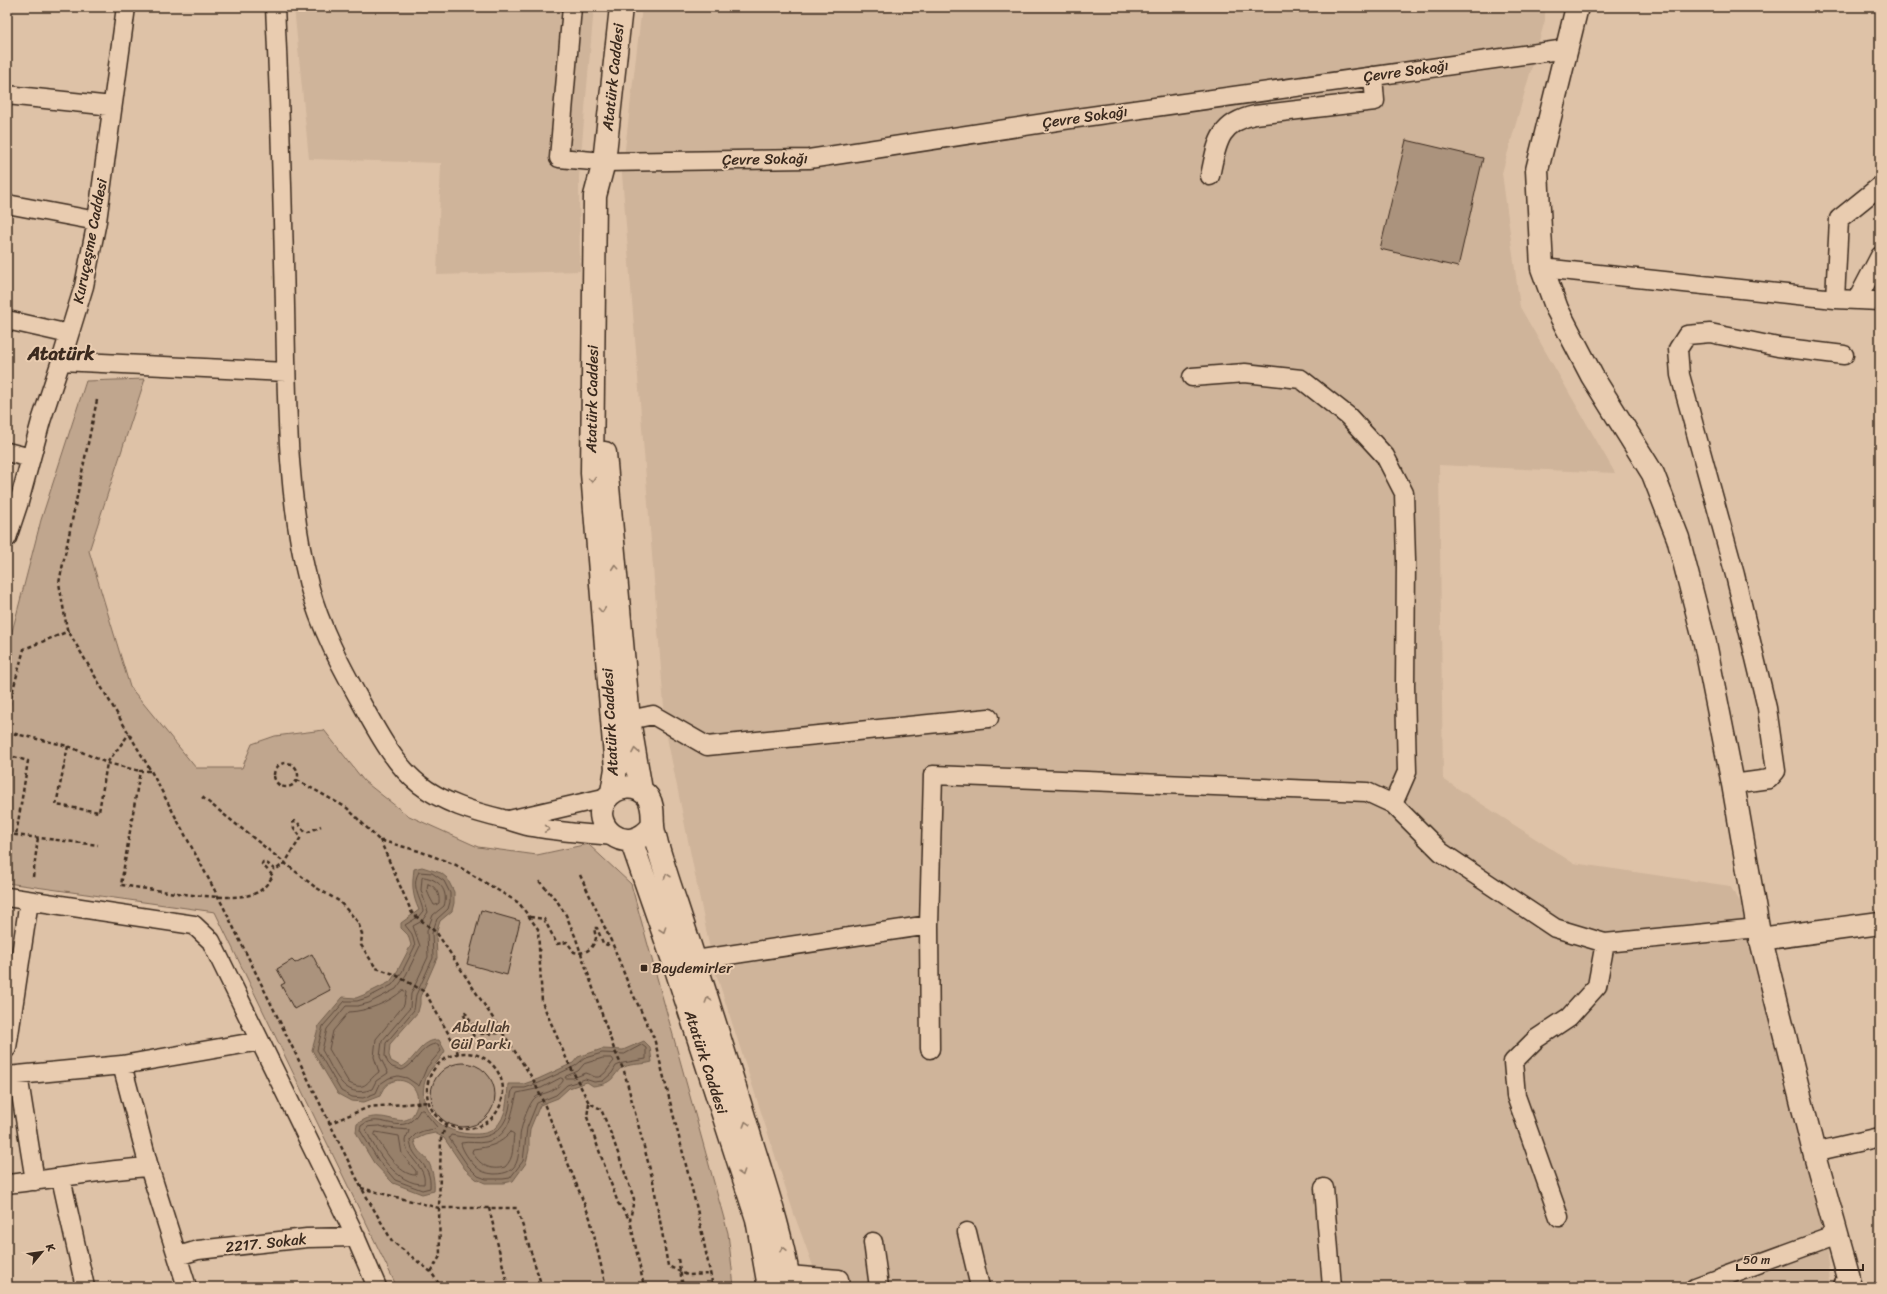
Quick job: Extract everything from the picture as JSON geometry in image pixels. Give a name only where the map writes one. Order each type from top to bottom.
[{"type":"main road","name":"Atatürk Caddesi","points":[[610,795],[616,769],[592,473],[595,196],[603,162],[621,7]]},
{"type":"main road","points":[[1577,7],[1537,170],[1542,268],[1558,309],[1592,376],[1653,474],[1678,538],[1705,643],[1733,784],[1759,933],[1814,1152],[1851,1284]]},
{"type":"main road","points":[[603,162],[607,198],[605,457],[629,720],[641,790],[648,798],[652,806],[654,818],[653,825],[664,868],[684,962],[778,1226],[789,1281]]},
{"type":"main road","points":[[641,790],[631,787],[621,788],[610,795],[602,809],[602,820],[606,829],[622,838],[644,835],[653,825]]},
{"type":"main road","name":"Atatürk Caddesi","points":[[622,838],[684,962],[757,1219],[769,1287]]},
{"type":"main road","points":[[1759,933],[1880,923]]},
{"type":"street","name":"Kuruçeşme Caddesi","points":[[7,538],[31,458],[40,421],[61,361],[84,286],[96,221],[126,7]]},
{"type":"street","points":[[275,7],[281,127],[286,372],[292,474],[300,539],[310,587],[318,613],[344,672],[371,721],[397,760],[418,783],[440,798],[470,810],[530,827],[622,838]]},
{"type":"street","name":"Çevre Sokağı","points":[[572,7],[559,158],[603,162],[809,159],[1077,118],[1566,49]]},
{"type":"street","points":[[1210,176],[1218,141],[1224,132],[1239,120],[1255,115],[1374,101],[1373,76]]},
{"type":"street","points":[[7,95],[112,106]]},
{"type":"street","points":[[1835,299],[1840,219],[1880,186]]},
{"type":"street","points":[[7,204],[96,221]]},
{"type":"street","points":[[1857,300],[1880,256]]},
{"type":"street","points":[[1542,268],[1835,299],[1880,300]]},
{"type":"street","points":[[7,320],[69,334]]},
{"type":"street","points":[[1733,784],[1769,779],[1776,771],[1767,708],[1735,575],[1680,375],[1678,349],[1687,335],[1710,333],[1778,347],[1844,354]]},
{"type":"street","points":[[61,361],[286,372]]},
{"type":"street","points":[[1192,377],[1245,373],[1301,379],[1348,416],[1385,456],[1404,493],[1406,560],[1405,686],[1407,772],[1393,804]]},
{"type":"street","points":[[7,452],[31,458]]},
{"type":"street","points":[[629,720],[653,715],[707,746],[989,718]]},
{"type":"street","points":[[930,1049],[929,925],[933,775],[1367,792],[1393,804],[1441,852],[1555,928],[1605,943],[1759,933]]},
{"type":"street","points":[[509,820],[610,795]]},
{"type":"street","points":[[7,897],[194,925],[211,941],[356,1237],[377,1287]]},
{"type":"street","points":[[7,1048],[29,901]]},
{"type":"street","points":[[684,962],[929,925]]},
{"type":"street","points":[[1559,1217],[1516,1096],[1513,1062],[1536,1039],[1569,1017],[1597,986],[1605,943]]},
{"type":"street","points":[[35,1181],[13,1075],[122,1065],[260,1041]]},
{"type":"street","points":[[122,1065],[149,1167],[187,1287]]},
{"type":"street","points":[[1814,1152],[1880,1137]]},
{"type":"street","points":[[7,1184],[61,1178],[118,1169],[149,1167]]},
{"type":"street","points":[[61,1178],[85,1287]]},
{"type":"street","points":[[1324,1188],[1332,1287]]},
{"type":"street","points":[[966,1232],[980,1287]]},
{"type":"street","points":[[1695,1287],[1837,1234]]},
{"type":"street","name":"2217. Sokak","points":[[178,1256],[198,1250],[307,1238],[356,1237]]},
{"type":"street","points":[[873,1242],[879,1287]]},
{"type":"street","points":[[789,1281],[839,1279],[840,1287]]},
{"type":"path","points":[[97,400],[59,584],[69,631],[151,771],[218,897],[328,1124],[361,1187],[392,1240],[431,1272],[441,1287]]},
{"type":"path","points":[[7,712],[24,649],[69,631]]},
{"type":"path","points":[[7,732],[68,746],[107,763],[140,771],[151,771]]},
{"type":"path","points":[[68,746],[56,805],[99,812],[107,763],[129,734]]},
{"type":"path","points":[[7,755],[28,761],[16,835]]},
{"type":"path","points":[[284,764],[292,765],[297,771],[297,780],[290,787],[282,786],[276,782],[276,771],[284,764]]},
{"type":"path","points":[[140,771],[121,885],[218,897],[246,897],[259,892],[273,876],[262,864],[263,862],[275,870],[285,863],[300,837],[292,823],[295,821],[298,823],[306,833],[321,826]]},
{"type":"path","points":[[297,780],[347,808],[379,840],[412,913],[437,933],[532,1079],[545,1106],[590,1218],[606,1287]]},
{"type":"path","points":[[202,797],[315,887],[339,901],[358,922],[362,934],[361,945],[376,968],[394,974],[425,992],[456,1047],[458,1054]]},
{"type":"path","points":[[7,834],[98,845]]},
{"type":"path","points":[[33,877],[38,837]]},
{"type":"path","points":[[379,840],[419,851],[456,865],[519,904],[538,929],[542,1002],[580,1086],[589,1102],[601,1109],[614,1139],[634,1199],[630,1220],[644,1287]]},
{"type":"path","points":[[580,875],[612,941],[629,986],[654,1038],[697,1209],[713,1287]]},
{"type":"path","points":[[539,881],[557,900],[566,915],[575,936],[614,1049],[624,1071],[653,1181],[668,1266],[687,1275],[711,1274]]},
{"type":"path","points":[[529,917],[544,919],[557,944],[567,942],[574,952],[580,953],[589,951],[595,943],[596,938],[594,928],[597,928],[603,943],[607,945],[612,941]]},
{"type":"path","points":[[456,1047],[474,1037],[463,1013],[465,1012],[479,1034],[502,1033]]},
{"type":"path","points":[[458,1054],[476,1054],[487,1060],[495,1068],[501,1079],[503,1091],[501,1103],[496,1114],[486,1123],[474,1128],[461,1129],[446,1125],[438,1118],[430,1107],[426,1094],[428,1081],[433,1069],[442,1060],[458,1054]]},
{"type":"path","points":[[328,1124],[369,1107],[428,1102]]},
{"type":"path","points":[[589,1102],[587,1117],[618,1203],[630,1220]]},
{"type":"path","points":[[431,1272],[440,1256],[440,1139],[446,1125]]},
{"type":"path","points":[[361,1187],[439,1208],[517,1208],[542,1287]]},
{"type":"path","points":[[489,1208],[508,1287]]},
{"type":"path","points":[[678,1259],[683,1287]]},
{"type":"shaded area","points":[[294,7],[594,7],[579,177],[580,271],[437,275],[441,163],[309,159]]},
{"type":"shaded area","points":[[642,7],[1545,7],[1545,20],[1502,173],[1520,307],[1615,473],[1439,465],[1443,779],[1573,863],[1730,886],[1753,922],[1823,1216],[1832,1287],[813,1287],[813,1266],[794,1214],[713,964],[666,732],[622,174]]},
{"type":"green space","name":"Abdullah Gül Parkı","points":[[145,379],[89,551],[130,687],[196,768],[242,768],[252,744],[275,736],[324,730],[364,781],[407,815],[478,847],[537,855],[588,844],[631,884],[728,1233],[734,1287],[397,1287],[215,912],[7,883],[7,651],[41,520],[86,381]]},
{"type":"water","points":[[422,867],[441,873],[447,878],[454,892],[454,903],[452,911],[440,921],[436,934],[437,958],[420,997],[418,1012],[390,1044],[389,1055],[391,1061],[402,1067],[407,1064],[423,1046],[439,1040],[445,1051],[428,1074],[423,1090],[424,1101],[434,1119],[453,1130],[464,1133],[486,1133],[495,1128],[502,1119],[506,1108],[508,1084],[524,1084],[538,1079],[573,1063],[578,1057],[602,1049],[623,1050],[644,1041],[650,1047],[652,1062],[622,1068],[611,1080],[603,1084],[593,1086],[587,1082],[569,1088],[558,1098],[540,1105],[530,1129],[529,1150],[526,1163],[513,1181],[504,1183],[485,1183],[476,1179],[465,1169],[444,1138],[435,1133],[425,1135],[414,1140],[417,1149],[427,1160],[432,1170],[434,1191],[422,1194],[393,1183],[374,1163],[356,1132],[357,1124],[371,1117],[407,1120],[411,1117],[418,1102],[417,1093],[413,1087],[406,1082],[399,1080],[391,1082],[385,1087],[380,1096],[364,1102],[351,1101],[338,1094],[312,1050],[319,1025],[343,997],[356,998],[366,994],[390,982],[398,970],[411,945],[408,935],[401,928],[401,923],[419,910],[413,890],[413,880],[414,869]]},
{"type":"building","points":[[1406,140],[1483,158],[1458,267],[1380,249]]},
{"type":"building","points":[[481,910],[520,921],[507,975],[467,964]]},
{"type":"building","points":[[312,954],[330,990],[294,1009],[281,985],[285,983],[277,969],[292,960],[295,963]]},
{"type":"building","points":[[463,1063],[475,1065],[486,1072],[493,1083],[495,1095],[493,1107],[486,1118],[475,1125],[463,1127],[451,1125],[440,1118],[433,1107],[431,1095],[433,1083],[440,1072],[451,1065]]},
{"type":"place","name":"Baydemirler","points":[[644,968]]},
{"type":"district","name":"Atatürk","points":[[61,353]]}]
